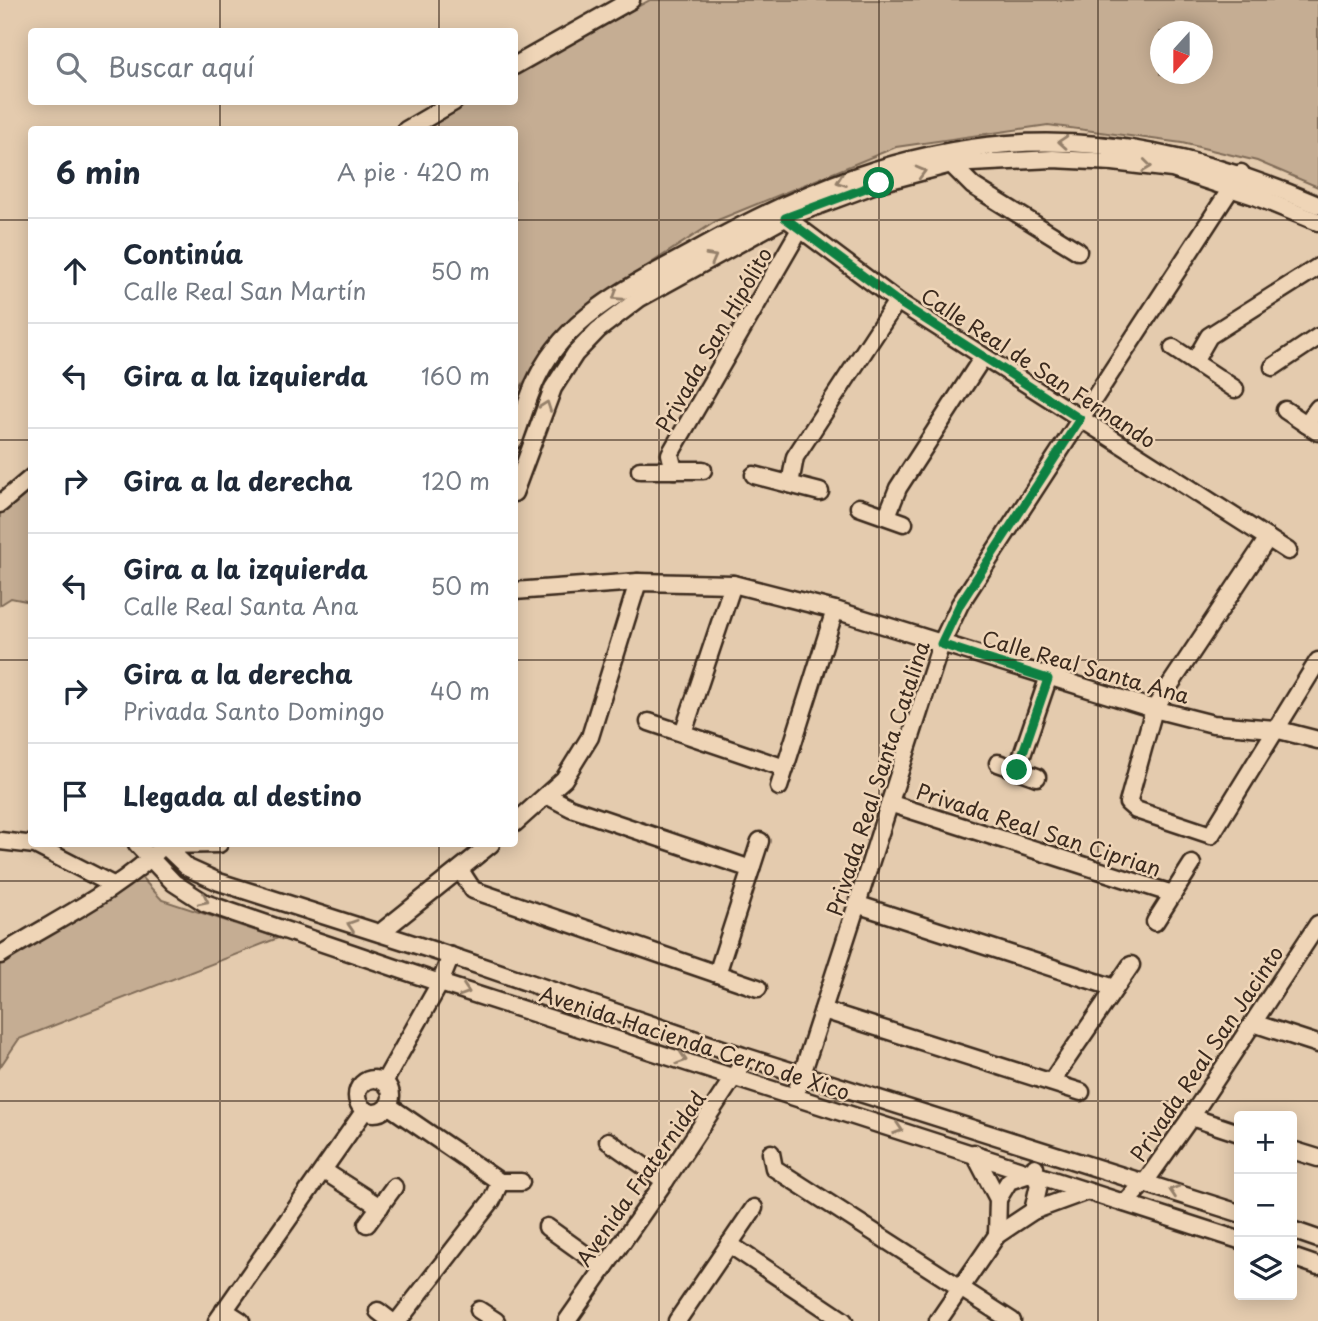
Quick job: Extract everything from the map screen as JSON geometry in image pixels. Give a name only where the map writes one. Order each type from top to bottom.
[{"type":"street","points":[[518,64],[631,0]]},
{"type":"street","points":[[412,126],[449,105]]},
{"type":"street","points":[[518,430],[539,375],[564,338],[615,296],[779,213],[874,169],[947,151],[997,144],[1052,141],[1116,146],[1175,156],[1241,173],[1318,205]]},
{"type":"street","points":[[518,482],[553,388],[575,354],[598,330],[640,298],[779,213],[951,164],[1053,159],[1172,169],[1318,222]]},
{"type":"street","points":[[951,164],[973,186],[1078,251]]},
{"type":"street","name":"Privada Real Santa Catalina","points":[[795,1096],[892,804],[941,644],[960,604],[1241,173]]},
{"type":"street","name":"Calle Real de San Fernando","points":[[779,213],[799,231],[897,301],[1288,551]]},
{"type":"street","name":"Privada San Hipólito","points":[[674,470],[670,454],[799,231]]},
{"type":"street","points":[[1194,362],[1209,336],[1318,267]]},
{"type":"street","points":[[790,484],[795,457],[897,301]]},
{"type":"street","points":[[1273,367],[1318,337]]},
{"type":"street","points":[[1172,348],[1235,389]]},
{"type":"street","points":[[887,516],[898,488],[983,357]]},
{"type":"street","points":[[1285,410],[1312,428],[1318,408]]},
{"type":"street","points":[[640,470],[703,470]]},
{"type":"street","points":[[754,475],[820,492]]},
{"type":"street","points":[[0,504],[28,480]]},
{"type":"street","points":[[859,507],[904,523]]},
{"type":"street","points":[[1268,538],[1154,709],[1128,803],[1136,810],[1211,835],[1318,661]]},
{"type":"street","points":[[518,821],[564,779],[590,737],[638,582]]},
{"type":"street","name":"Calle Real Santa Ana","points":[[518,591],[638,582],[733,584],[835,610],[1048,679],[1154,709],[1213,724],[1275,729],[1318,740]]},
{"type":"street","points":[[683,733],[733,584]]},
{"type":"street","points":[[779,788],[835,610]]},
{"type":"street","points":[[1017,770],[1048,679]]},
{"type":"street","points":[[649,722],[785,768]]},
{"type":"street","points":[[998,763],[1037,777]]},
{"type":"street","points":[[548,796],[571,808],[751,869]]},
{"type":"street","name":"Privada Real San Ciprian","points":[[892,804],[1173,894]]},
{"type":"street","points":[[0,841],[28,844]]},
{"type":"street","points":[[717,974],[760,841]]},
{"type":"street","points":[[40,847],[113,885]]},
{"type":"street","name":"Avenida Hacienda Cerro de Xico","points":[[140,847],[174,883],[205,902],[440,983],[1234,1238]]},
{"type":"street","points":[[0,955],[113,885],[150,859],[160,847]]},
{"type":"street","name":"Avenida Hacienda Cerro de Xico","points":[[166,847],[188,868],[219,882],[451,956],[743,1056],[1234,1211]]},
{"type":"street","points":[[380,933],[487,847]]},
{"type":"street","points":[[1155,922],[1192,864]]},
{"type":"street","points":[[460,870],[473,890],[758,988]]},
{"type":"street","points":[[859,905],[1115,988]]},
{"type":"street","name":"Privada Real San Jacinto","points":[[1125,1203],[1145,1182],[1191,1117],[1318,924]]},
{"type":"street","points":[[384,1082],[440,983],[451,956]]},
{"type":"street","points":[[1051,1082],[1131,965]]},
{"type":"street","points":[[823,1010],[1081,1092]]},
{"type":"street","points":[[1253,1023],[1318,1044]]},
{"type":"street","name":"Avenida Fraternidad","points":[[567,1321],[736,1076],[743,1056]]},
{"type":"street","points":[[371,1079],[384,1082],[391,1093],[389,1106],[377,1113],[365,1110],[358,1099],[360,1086],[371,1079]]},
{"type":"street","points":[[389,1106],[500,1182],[521,1182]]},
{"type":"street","points":[[241,1321],[220,1315],[365,1110]]},
{"type":"street","points":[[1191,1117],[1234,1130]]},
{"type":"street","points":[[608,1141],[665,1181]]},
{"type":"street","points":[[1033,1211],[1039,1184],[1033,1173],[1040,1151]]},
{"type":"street","points":[[1297,1152],[1318,1158]]},
{"type":"street","points":[[771,1153],[774,1168],[962,1286],[1012,1321]]},
{"type":"street","points":[[974,1153],[998,1199],[997,1235]]},
{"type":"street","points":[[324,1171],[380,1207]]},
{"type":"street","points":[[998,1199],[1009,1181],[1033,1173]]},
{"type":"street","points":[[398,1321],[492,1200],[500,1182]]},
{"type":"street","points":[[367,1224],[394,1187]]},
{"type":"street","points":[[938,1321],[997,1235],[1033,1211],[1085,1192]]},
{"type":"street","points":[[681,1320],[754,1208]]},
{"type":"street","points":[[547,1227],[604,1268]]},
{"type":"street","points":[[1297,1232],[1318,1239]]},
{"type":"street","points":[[729,1244],[844,1321]]},
{"type":"street","points":[[1297,1259],[1318,1266]]},
{"type":"street","points":[[479,1310],[496,1321]]},
{"type":"shaded area","points":[[650,0],[1318,0],[1318,187],[1257,161],[1182,143],[1048,125],[896,147],[718,220],[614,287],[557,333],[520,388],[518,126],[428,126],[462,105],[518,105],[518,73]]},
{"type":"shaded area","points":[[28,490],[28,601],[11,598],[0,605],[0,514]]},
{"type":"shaded area","points":[[141,877],[162,900],[278,938],[19,1039],[0,1067],[0,962]]},
{"type":"route","points":[[879,183],[785,218],[799,231],[897,301],[1080,419],[960,604],[941,644],[1048,679],[1017,770]]}]
